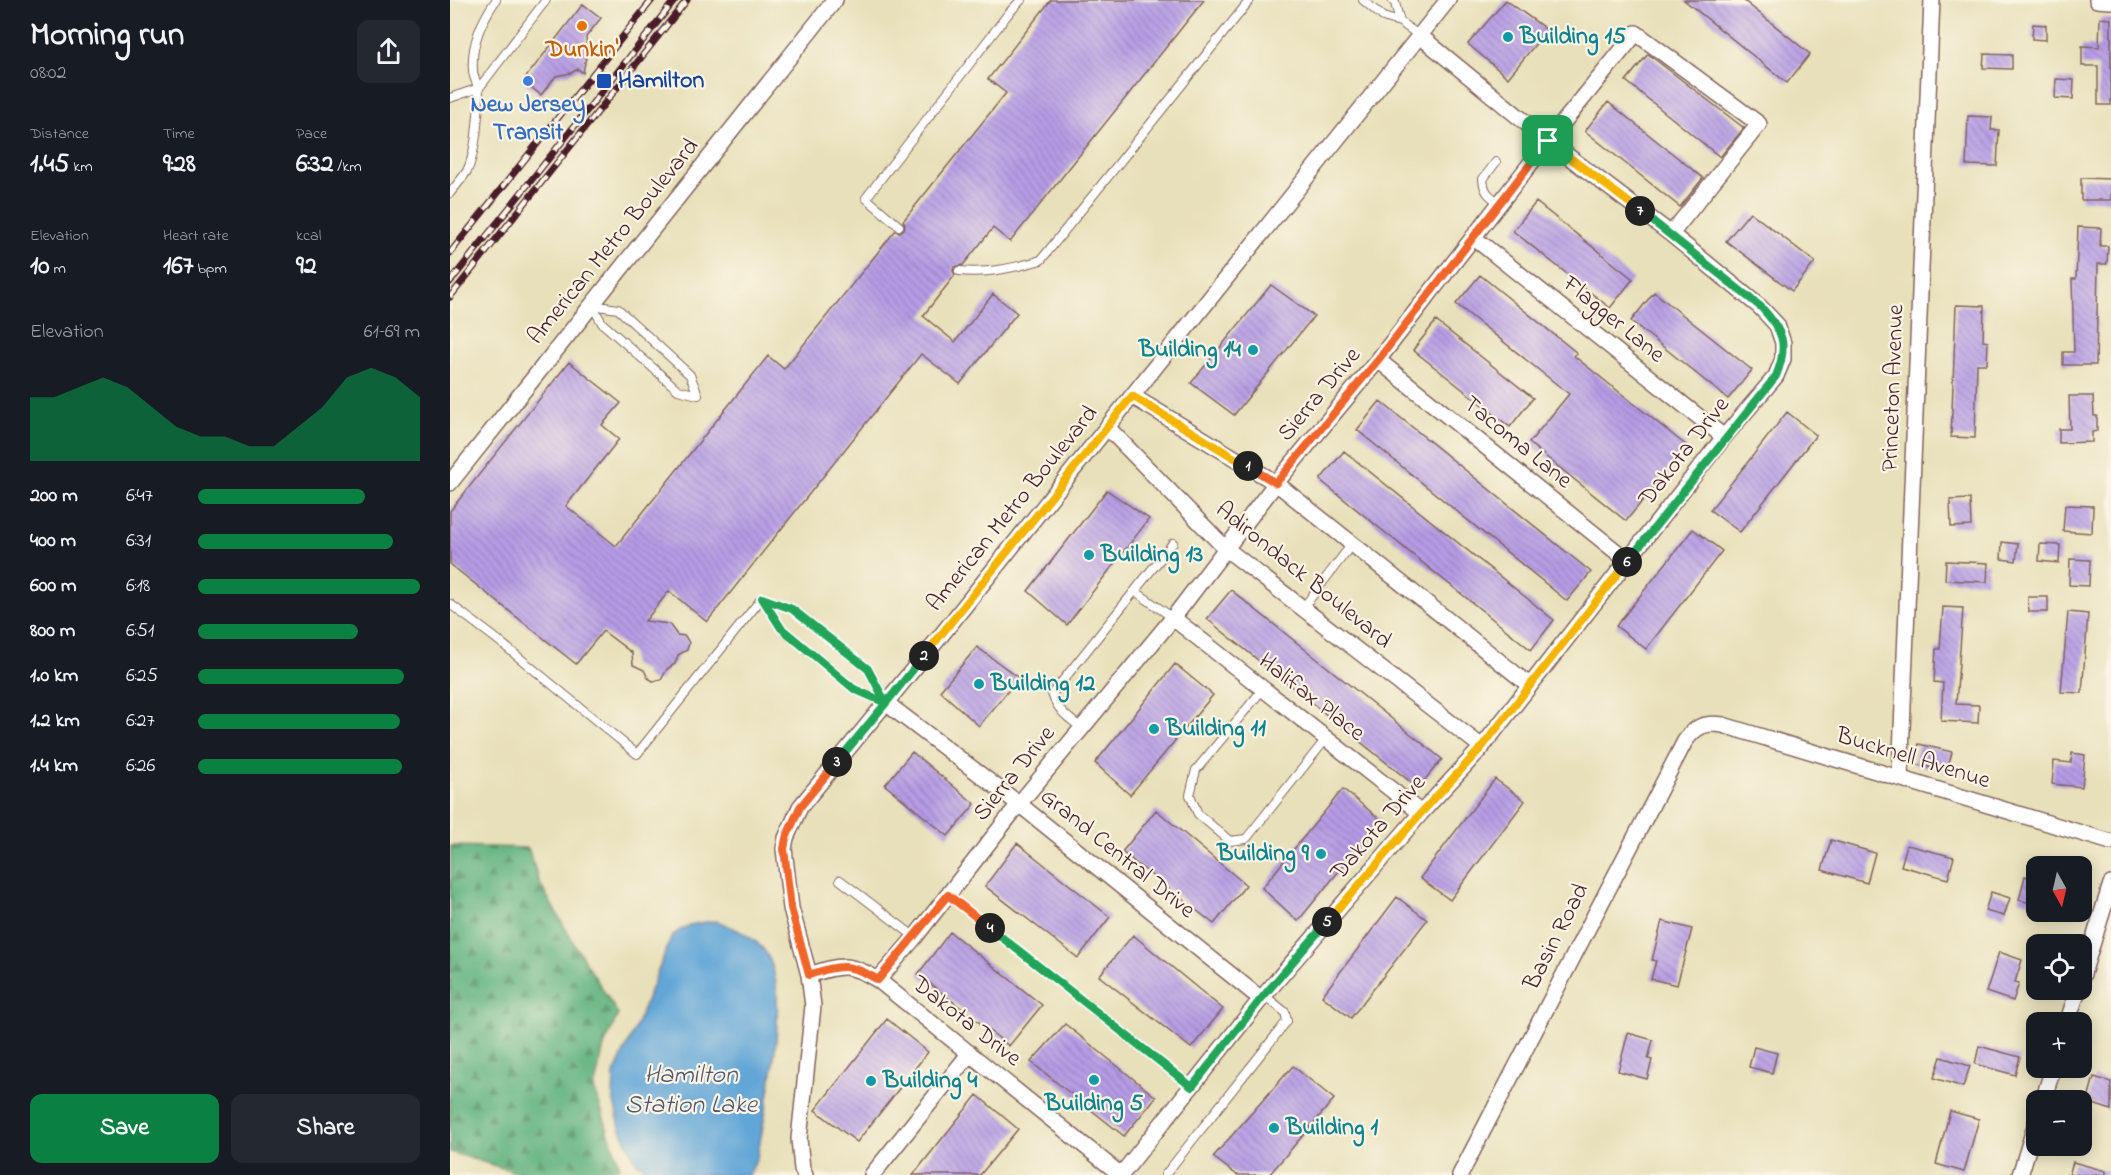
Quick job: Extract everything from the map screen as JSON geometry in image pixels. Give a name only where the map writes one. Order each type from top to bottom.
[{"type":"street","name":"American Metro Boulevard","points":[[450,483],[835,0]]},
{"type":"street","name":"American Metro Boulevard","points":[[804,1175],[799,1139],[813,1006],[809,975],[791,908],[784,849],[786,838],[800,807],[886,703],[1448,0]]},
{"type":"street","name":"Princeton Avenue","points":[[1900,778],[1932,0]]},
{"type":"street","points":[[2097,0],[2111,1]]},
{"type":"street","name":"Sierra Drive","points":[[878,980],[915,937],[1019,804],[1173,618],[1276,483],[1378,360],[1548,141],[1636,33],[1759,124],[1671,234]]},
{"type":"street","points":[[1420,36],[1548,141],[1671,234]]},
{"type":"street","name":"Dakota Drive","points":[[809,975],[846,966],[862,970],[878,980],[1121,1175],[1262,997],[1421,813],[1482,747],[1725,437],[1776,376],[1783,359],[1784,343],[1777,325],[1761,307],[1671,234]]},
{"type":"street","name":"Flagger Lane","points":[[1473,237],[1725,437]]},
{"type":"street","name":"Tacoma Lane","points":[[1378,360],[1628,561]]},
{"type":"street","points":[[1132,396],[1276,483],[1529,685]]},
{"type":"street","name":"Adirondack Boulevard","points":[[1107,427],[1225,548],[1482,747]]},
{"type":"street","name":"Halifax Place","points":[[1173,618],[1421,813]]},
{"type":"street","name":"Grand Central Drive","points":[[886,703],[1019,804],[1262,997]]},
{"type":"street","name":"Bucknell Avenue","points":[[1702,725],[1711,723],[1723,725],[2111,842]]},
{"type":"street","name":"Basin Road","points":[[1460,1175],[1685,741],[1702,725]]},
{"type":"street","points":[[2092,944],[2111,884]]},
{"type":"street","points":[[872,1175],[970,1053]]},
{"type":"street","points":[[2020,1175],[2026,1156]]},
{"type":"lane","points":[[450,193],[468,169],[470,161],[478,113],[478,88],[473,72],[474,49],[481,26],[496,0]]},
{"type":"lane","points":[[450,98],[478,88],[546,0]]},
{"type":"lane","points":[[899,226],[866,198],[1021,0]]},
{"type":"lane","points":[[959,271],[974,272],[1013,268],[1041,260],[1250,0]]},
{"type":"lane","points":[[1363,0],[1383,16],[1400,22],[1420,36]]},
{"type":"lane","points":[[1392,0],[1400,22]]},
{"type":"lane","points":[[1496,162],[1483,180],[1484,188],[1489,196],[1500,203]]},
{"type":"lane","points":[[592,305],[618,309],[690,375],[698,395],[678,390],[602,323],[592,305]]},
{"type":"lane","points":[[1082,728],[1063,714],[1052,694],[1173,543]]},
{"type":"lane","points":[[1303,608],[1352,544]]},
{"type":"lane","points":[[1136,591],[1173,618]]},
{"type":"lane","points":[[762,598],[792,609],[868,669],[886,703]]},
{"type":"lane","points":[[762,598],[781,628],[854,689],[886,703]]},
{"type":"lane","points":[[450,604],[637,754],[762,598]]},
{"type":"lane","points":[[1263,689],[1196,770],[1190,795],[1198,814],[1230,841],[1246,839],[1326,739]]},
{"type":"lane","points":[[840,880],[915,937]]},
{"type":"lane","points":[[948,895],[1192,1087]]},
{"type":"lane","points":[[1165,1175],[1287,1021],[1285,1012],[1262,997]]},
{"type":"green space","points":[[451,846],[528,848],[540,884],[618,1014],[604,1046],[594,1088],[620,1167],[587,1175],[525,1175],[450,1152]]},
{"type":"water","name":"Hamilton Station Lake","points":[[716,921],[741,932],[763,949],[772,967],[777,991],[775,1050],[757,1158],[749,1175],[659,1175],[636,1162],[620,1127],[613,1098],[614,1074],[637,1024],[671,938],[686,927]]},
{"type":"building","points":[[1051,0],[1204,0],[1010,242],[993,228],[963,265],[954,267],[955,275],[923,316],[955,342],[993,294],[1017,313],[960,384],[921,354],[707,622],[669,591],[645,621],[669,624],[677,635],[685,636],[689,643],[687,650],[678,655],[675,664],[667,669],[661,680],[653,681],[648,678],[644,670],[633,665],[632,653],[603,631],[576,664],[450,564],[450,511],[569,362],[621,403],[602,425],[619,439],[566,506],[616,546],[768,356],[784,369],[895,231],[900,232],[904,229],[903,221],[1006,93],[988,79]]},
{"type":"building","name":"Building 15","points":[[1506,0],[1547,30],[1508,78],[1468,44]]},
{"type":"building","points":[[1684,0],[1743,0],[1810,54],[1787,83]]},
{"type":"building","name":"Hamilton","points":[[583,4],[601,18],[586,37],[587,52],[583,73],[578,69],[556,76],[541,95],[523,81]]},
{"type":"building","points":[[2100,18],[2111,19],[2111,105],[2098,105],[2098,66],[2082,66],[2082,46],[2099,47]]},
{"type":"building","points":[[2033,24],[2046,25],[2046,40],[2032,39]]},
{"type":"building","points":[[1648,54],[1744,128],[1720,157],[1626,81]]},
{"type":"building","points":[[1984,54],[2012,55],[2012,69],[1983,68]]},
{"type":"building","points":[[2056,79],[2074,80],[2073,99],[2055,98]]},
{"type":"building","points":[[1608,102],[1703,178],[1680,207],[1585,131]]},
{"type":"building","points":[[1968,116],[1992,117],[1991,130],[1999,130],[1997,166],[1966,165]]},
{"type":"building","points":[[2081,178],[2111,179],[2111,200],[2081,200]]},
{"type":"building","points":[[1536,202],[1633,279],[1610,308],[1513,231]]},
{"type":"building","points":[[1750,212],[1815,262],[1792,291],[1726,241]]},
{"type":"building","points":[[2078,227],[2101,228],[2100,246],[2108,246],[2107,264],[2098,264],[2096,365],[2063,365],[2063,352],[2074,352],[2072,279],[2076,279]]},
{"type":"building","points":[[1480,275],[1577,353],[1574,356],[1687,446],[1626,521],[1529,443],[1569,394],[1456,304]]},
{"type":"building","name":"Building 14","points":[[1271,285],[1314,316],[1234,415],[1191,383]]},
{"type":"building","points":[[1654,292],[1752,370],[1728,399],[1631,321]]},
{"type":"building","points":[[1956,305],[1984,306],[1983,341],[1988,342],[1987,364],[1977,364],[1975,438],[1951,437]]},
{"type":"building","points":[[1436,321],[1533,398],[1510,427],[1413,350]]},
{"type":"building","points":[[2069,396],[2093,396],[2097,431],[2092,432],[2092,442],[2059,443],[2059,429],[2070,429]]},
{"type":"building","points":[[1380,401],[1591,572],[1567,601],[1357,430]]},
{"type":"building","points":[[1787,412],[1816,435],[1740,532],[1710,510]]},
{"type":"building","points":[[1344,451],[1554,620],[1531,650],[1320,480]]},
{"type":"building","name":"Building 13","points":[[1107,490],[1149,519],[1067,625],[1028,591]]},
{"type":"building","points":[[1970,499],[1971,526],[1951,527],[1950,500]]},
{"type":"building","points":[[2065,505],[2093,506],[2092,533],[2063,531]]},
{"type":"building","points":[[1693,529],[1722,551],[1646,649],[1616,626]]},
{"type":"building","points":[[2002,542],[2018,544],[2016,561],[2001,559]]},
{"type":"building","points":[[2040,544],[2060,545],[2059,563],[2039,561]]},
{"type":"building","points":[[2070,559],[2090,560],[2089,586],[2069,585]]},
{"type":"building","points":[[1946,561],[1988,563],[1987,582],[1945,580]]},
{"type":"building","points":[[1231,590],[1442,759],[1418,788],[1207,619]]},
{"type":"building","points":[[2028,597],[2048,597],[2048,612],[2029,612]]},
{"type":"building","points":[[1943,607],[1963,608],[1956,704],[1979,705],[1978,723],[1941,721],[1943,683],[1934,682],[1936,649],[1940,649]]},
{"type":"building","points":[[2068,612],[2088,614],[2082,693],[2061,692]]},
{"type":"building","name":"Building 12","points":[[977,647],[1019,678],[979,726],[940,691]]},
{"type":"building","name":"Building 11","points":[[1175,664],[1213,695],[1130,795],[1095,763]]},
{"type":"building","points":[[1919,744],[1952,752],[1947,771],[1914,764]]},
{"type":"building","points":[[912,752],[975,804],[948,836],[885,785]]},
{"type":"building","points":[[2072,753],[2085,755],[2082,787],[2052,784],[2054,761],[2071,763]]},
{"type":"building","points":[[1495,779],[1525,801],[1450,900],[1420,878]]},
{"type":"building","name":"Building 9","points":[[1343,789],[1381,820],[1298,921],[1262,888]]},
{"type":"building","points":[[1156,810],[1246,885],[1214,924],[1122,852]]},
{"type":"building","points":[[1831,840],[1875,853],[1867,883],[1822,870]]},
{"type":"building","points":[[1017,843],[1110,917],[1078,958],[985,886]]},
{"type":"building","points":[[1907,845],[1954,857],[1948,879],[1901,866]]},
{"type":"building","points":[[2025,876],[2026,876],[2026,902],[2019,900]]},
{"type":"building","points":[[1991,892],[2010,898],[2004,916],[1985,911]]},
{"type":"building","points":[[1397,897],[1427,920],[1351,1018],[1322,996]]},
{"type":"building","points":[[1662,921],[1692,929],[1677,985],[1651,979],[1656,961],[1652,960]]},
{"type":"building","points":[[950,932],[1042,1005],[1009,1046],[918,974]]},
{"type":"building","points":[[1133,935],[1223,1009],[1191,1048],[1099,976]]},
{"type":"building","points":[[1999,952],[2022,960],[2015,982],[2019,983],[2013,1001],[1986,992]]},
{"type":"building","name":"Building 4","points":[[887,1019],[928,1052],[857,1142],[815,1110]]},
{"type":"building","name":"Building 5","points":[[1065,1024],[1156,1097],[1124,1136],[1031,1062]]},
{"type":"building","points":[[1628,1033],[1653,1040],[1648,1059],[1652,1060],[1647,1079],[1618,1071]]},
{"type":"building","points":[[1979,1046],[2020,1057],[2015,1075],[1975,1064]]},
{"type":"building","points":[[1754,1047],[1777,1053],[1772,1073],[1749,1067]]},
{"type":"building","points":[[1941,1057],[1970,1066],[1963,1087],[1934,1078]]},
{"type":"building","name":"Building 1","points":[[1293,1066],[1334,1099],[1269,1175],[1237,1175],[1213,1157]]},
{"type":"building","points":[[2094,1077],[2111,1082],[2111,1110],[2092,1104],[2090,1090]]},
{"type":"building","points":[[977,1095],[1018,1129],[980,1175],[913,1175]]},
{"type":"building","points":[[1950,1111],[1979,1119],[1964,1172],[1936,1164]]},
{"type":"building","points":[[2073,1162],[2106,1171],[2106,1175],[2069,1175]]},
{"type":"railway","points":[[450,253],[652,0]]},
{"type":"railway","points":[[450,282],[675,0]]},
{"type":"railway","points":[[450,297],[687,0]]},
{"type":"place","name":"Dunkin'","points":[[582,26]]},
{"type":"place","name":"Building 15","points":[[1508,37]]},
{"type":"place","name":"New Jersey Transit","points":[[528,81]]},
{"type":"place","name":"Hamilton","points":[[604,81]]},
{"type":"place","name":"Building 14","points":[[1253,350]]},
{"type":"place","name":"Building 13","points":[[1089,555]]},
{"type":"place","name":"Building 12","points":[[979,684]]},
{"type":"place","name":"Building 11","points":[[1154,729]]},
{"type":"place","name":"Building 9","points":[[1321,854]]},
{"type":"place","name":"Building 5","points":[[1094,1080]]},
{"type":"place","name":"Building 4","points":[[871,1081]]},
{"type":"place","name":"Building 1","points":[[1274,1128]]},
{"type":"route","points":[[1548,141],[1378,360],[1276,483],[1132,396],[886,703],[854,689],[781,628],[762,598],[792,609],[868,669],[886,703],[800,807],[786,838],[784,849],[791,908],[809,975],[846,966],[862,970],[878,980],[948,895],[1192,1087],[1261,999],[1421,813],[1482,747],[1725,437],[1776,376],[1783,359],[1784,343],[1777,325],[1761,307],[1671,234],[1548,141]]}]
